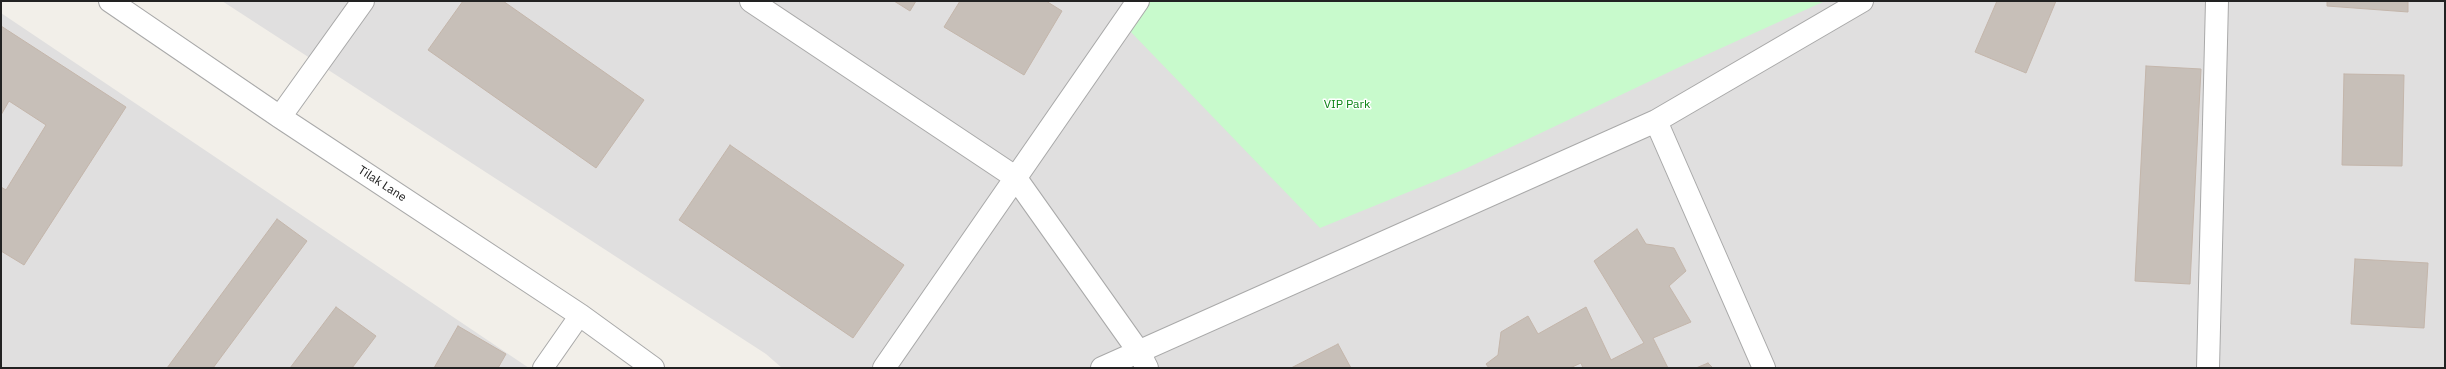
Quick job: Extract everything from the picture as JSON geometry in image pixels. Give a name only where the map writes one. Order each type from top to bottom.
[{"type":"street","name":"Tilak Lane","points":[[110,1],[280,117],[580,316],[653,368]]},
{"type":"street","points":[[280,117],[363,1]]},
{"type":"street","points":[[751,1],[1015,177],[1143,360]]},
{"type":"street","points":[[884,368],[1138,1]]},
{"type":"street","points":[[1102,368],[1143,360],[1656,121],[1862,1]]},
{"type":"street","points":[[2208,368],[2217,1]]},
{"type":"street","points":[[1656,121],[1764,368]]},
{"type":"lane","points":[[543,368],[580,316]]},
{"type":"shaded area","points":[[222,1],[2445,1],[2445,368],[782,368],[766,354]]},
{"type":"shaded area","points":[[1,13],[529,368],[1,368]]},
{"type":"green space","name":"VIP Park","points":[[1148,1],[1825,1],[1686,64],[1465,169],[1320,228],[1128,29]]},
{"type":"building","points":[[463,1],[503,1],[644,100],[596,168],[428,50]]},
{"type":"building","points":[[894,1],[916,1],[910,11]]},
{"type":"building","points":[[960,1],[1046,1],[1062,11],[1024,75],[944,27]]},
{"type":"building","points":[[1997,1],[2056,1],[2026,73],[1975,52]]},
{"type":"building","points":[[2327,1],[2408,1],[2408,12],[2327,6]]},
{"type":"building","points":[[1,26],[126,107],[24,265],[1,251],[1,187],[6,190],[46,125],[9,101],[1,115]]},
{"type":"building","points":[[2146,66],[2201,69],[2190,284],[2135,281]]},
{"type":"building","points":[[2344,74],[2404,75],[2402,166],[2342,165]]},
{"type":"building","points":[[730,145],[904,265],[853,338],[679,220]]},
{"type":"building","points":[[277,219],[307,241],[213,368],[167,368]]},
{"type":"building","points":[[1637,229],[1646,244],[1674,248],[1686,271],[1669,286],[1691,322],[1653,338],[1668,368],[1583,368],[1581,363],[1570,368],[1489,368],[1486,364],[1498,355],[1501,332],[1528,316],[1538,334],[1586,307],[1611,360],[1644,343],[1594,261]]},
{"type":"building","points":[[2355,259],[2428,263],[2424,328],[2351,324]]},
{"type":"building","points":[[336,307],[376,336],[352,368],[290,368]]},
{"type":"building","points":[[458,326],[506,354],[498,368],[434,368]]},
{"type":"building","points":[[1338,344],[1351,368],[1291,368]]},
{"type":"building","points":[[1708,363],[1713,368],[1696,368]]}]
